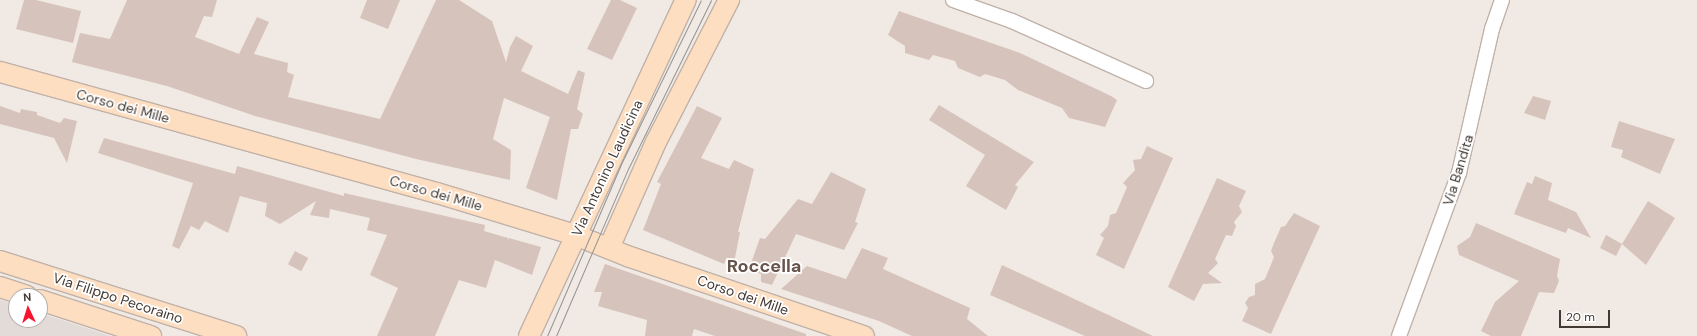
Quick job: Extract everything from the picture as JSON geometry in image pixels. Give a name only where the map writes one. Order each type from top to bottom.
[{"type":"street","name":"Via Antonino Laudicina","points":[[529,336],[686,0]]},
{"type":"street","points":[[609,248],[656,142],[728,0]]},
{"type":"street","points":[[953,0],[1012,20],[1146,81]]},
{"type":"street","name":"Via Bandita","points":[[1399,336],[1459,173],[1492,29],[1502,0]]},
{"type":"street","name":"Corso dei Mille","points":[[0,72],[430,191],[575,235],[864,336]]},
{"type":"street","name":"Via Filippo Pecoraino","points":[[0,261],[236,336]]},
{"type":"street","name":"Via Filippo Pecoraino","points":[[48,303],[151,336]]},
{"type":"street","points":[[92,317],[100,336]]},
{"type":"shaded area","points":[[0,300],[8,302],[8,328],[48,328],[48,316],[111,336],[0,336]]},
{"type":"building","points":[[24,0],[36,0],[81,11],[73,43],[16,29]]},
{"type":"building","points":[[127,0],[217,0],[212,17],[204,16],[195,37],[239,54],[257,17],[269,22],[254,54],[288,63],[287,72],[294,75],[288,97],[380,119],[436,0],[459,0],[492,21],[506,62],[510,47],[516,36],[533,46],[521,71],[568,94],[578,70],[585,73],[577,109],[583,114],[578,129],[571,129],[557,200],[526,188],[550,117],[504,98],[493,139],[511,150],[510,180],[416,159],[255,116],[167,86],[72,62],[80,33],[110,39]]},
{"type":"building","points":[[367,0],[400,0],[388,29],[360,18]]},
{"type":"building","points":[[611,0],[620,0],[637,8],[612,60],[587,49]]},
{"type":"building","points":[[899,11],[1020,53],[1111,96],[1117,100],[1105,127],[1069,118],[1062,108],[1018,90],[1005,80],[985,74],[980,77],[958,68],[955,61],[933,55],[929,60],[905,53],[905,46],[888,35]]},
{"type":"building","points":[[1533,96],[1551,101],[1545,120],[1524,113]]},
{"type":"building","points":[[939,105],[1034,162],[1015,185],[1018,187],[1006,210],[966,186],[985,155],[929,120]]},
{"type":"building","points":[[0,106],[20,113],[21,109],[37,112],[37,115],[60,123],[64,118],[77,121],[67,163],[54,138],[0,124]]},
{"type":"building","points":[[697,106],[722,118],[701,158],[729,169],[734,160],[754,169],[738,232],[740,232],[734,263],[726,259],[724,264],[643,230],[661,184],[657,182]]},
{"type":"building","points":[[1619,121],[1675,139],[1660,174],[1621,157],[1623,150],[1611,147]]},
{"type":"building","points":[[104,138],[235,174],[237,166],[344,196],[344,193],[485,225],[484,231],[508,238],[508,241],[509,238],[541,247],[532,275],[495,260],[486,288],[459,280],[435,336],[377,336],[398,288],[370,275],[387,235],[367,230],[370,218],[330,209],[329,218],[310,215],[316,201],[280,224],[265,216],[267,203],[240,196],[228,233],[205,221],[199,230],[191,226],[179,249],[172,246],[193,183],[98,153]]},
{"type":"building","points":[[1147,146],[1173,158],[1124,269],[1096,255],[1104,238],[1100,235],[1108,226],[1110,215],[1116,213],[1127,187],[1123,183],[1135,170],[1133,160],[1141,159]]},
{"type":"building","points":[[831,172],[866,189],[855,222],[858,223],[844,250],[796,234],[772,285],[761,282],[761,274],[749,269],[760,238],[765,239],[798,199],[812,204]]},
{"type":"building","points":[[1535,176],[1552,183],[1548,200],[1576,212],[1591,238],[1568,228],[1566,233],[1514,214],[1527,182],[1532,184]]},
{"type":"building","points":[[1217,178],[1246,191],[1239,206],[1242,212],[1234,222],[1236,226],[1232,236],[1226,235],[1215,259],[1218,263],[1208,273],[1222,283],[1203,284],[1194,301],[1168,287]]},
{"type":"building","points":[[1648,201],[1675,218],[1646,265],[1622,244]]},
{"type":"building","points":[[1294,213],[1320,226],[1271,334],[1242,321],[1248,308],[1245,303],[1249,297],[1255,295],[1255,284],[1265,279],[1274,257],[1271,251],[1281,227],[1285,226]]},
{"type":"building","points":[[1476,223],[1560,259],[1557,276],[1559,281],[1554,293],[1539,292],[1521,336],[1491,336],[1481,331],[1495,302],[1519,281],[1459,255],[1457,246],[1470,237]]},
{"type":"building","points":[[1606,235],[1622,244],[1616,256],[1600,248]]},
{"type":"building","points":[[862,248],[888,258],[883,269],[970,308],[967,319],[988,336],[912,336],[879,321],[781,289],[807,266],[846,279]]},
{"type":"building","points":[[295,251],[308,258],[301,271],[288,264]]},
{"type":"building","points":[[605,264],[806,334],[806,336],[715,336],[694,329],[692,336],[645,336],[647,320],[598,306],[602,292],[594,292]]},
{"type":"building","points":[[1002,265],[1153,336],[1085,336],[990,295]]},
{"type":"tram line","points":[[547,336],[621,164],[701,0]]},
{"type":"tram line","points":[[556,336],[628,169],[711,0]]},
{"type":"district","name":"Roccella","points":[[764,266]]}]
